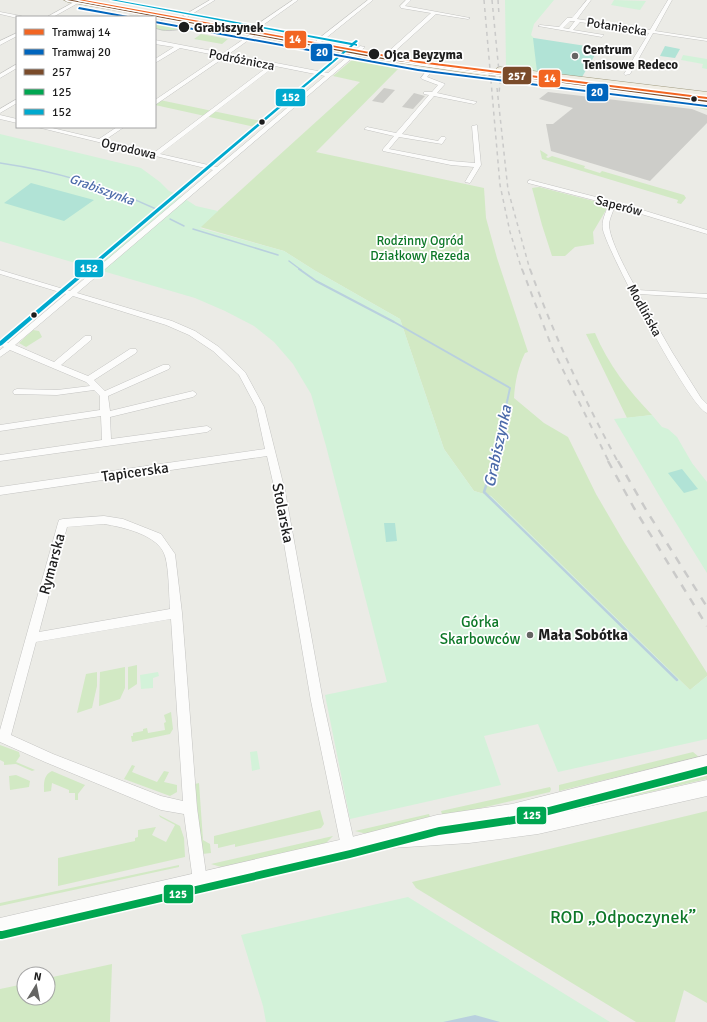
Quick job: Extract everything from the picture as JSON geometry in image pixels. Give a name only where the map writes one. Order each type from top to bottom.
[{"type":"main road","points":[[68,0],[292,40],[355,53],[488,71],[362,47],[253,33],[185,16],[100,0]]},
{"type":"main road","points":[[707,96],[500,72],[707,101]]},
{"type":"street","points":[[185,16],[213,0]]},
{"type":"street","points":[[156,102],[224,56],[296,0]]},
{"type":"street","points":[[319,41],[371,0]]},
{"type":"street","points":[[570,31],[589,0]]},
{"type":"street","points":[[627,74],[670,0]]},
{"type":"street","points":[[51,16],[80,1]]},
{"type":"street","points":[[406,1],[403,7],[468,18]]},
{"type":"street","points":[[391,52],[434,13]]},
{"type":"street","points":[[2,15],[16,16]]},
{"type":"street","points":[[560,29],[569,19],[576,20]]},
{"type":"street","name":"Połaniecka","points":[[576,20],[650,35],[707,40]]},
{"type":"street","points":[[540,26],[602,36]]},
{"type":"street","points":[[0,43],[16,35]]},
{"type":"street","name":"Podróżnicza","points":[[156,42],[329,75]]},
{"type":"street","points":[[156,60],[178,47]]},
{"type":"street","points":[[0,354],[362,47]]},
{"type":"street","points":[[156,154],[274,65]]},
{"type":"street","points":[[0,76],[16,67]]},
{"type":"street","points":[[429,71],[424,78],[442,84],[385,150],[451,163],[478,165]]},
{"type":"street","points":[[426,93],[474,102]]},
{"type":"street","points":[[0,111],[16,102]]},
{"type":"street","points":[[0,117],[16,121]]},
{"type":"street","points":[[468,182],[478,165],[475,126]]},
{"type":"street","name":"Ogrodowa","points":[[50,128],[218,169]]},
{"type":"street","points":[[100,141],[119,128]]},
{"type":"street","points":[[367,129],[440,143],[443,138]]},
{"type":"street","name":"Saperów","points":[[530,182],[613,203],[707,232]]},
{"type":"street","name":"Modlińska","points":[[613,203],[606,219],[608,237],[634,292],[668,352],[698,400],[707,410]]},
{"type":"street","name":"Stolarska","points":[[0,272],[170,324],[192,333],[216,349],[242,374],[260,407],[280,491],[317,701],[348,846]]},
{"type":"street","points":[[634,292],[707,296]]},
{"type":"street","points":[[56,366],[88,338]]},
{"type":"street","points":[[0,342],[89,380],[104,395],[107,443]]},
{"type":"street","points":[[89,380],[133,351]]},
{"type":"street","points":[[104,395],[166,367]]},
{"type":"street","points":[[17,392],[58,393],[81,391],[96,387]]},
{"type":"street","points":[[0,428],[106,414],[193,394]]},
{"type":"street","points":[[0,458],[207,428]]},
{"type":"street","name":"Tapicerska","points":[[0,492],[270,452]]},
{"type":"street","name":"Rymarska","points":[[190,808],[161,803],[49,758],[2,737],[32,638],[63,523],[104,520],[123,523],[156,536],[170,554],[176,613],[190,808],[200,881]]},
{"type":"street","points":[[32,638],[176,613]]},
{"type":"street","points":[[0,927],[348,846],[437,823],[512,812],[707,762]]},
{"type":"street","points":[[372,840],[480,833],[538,826],[707,788]]},
{"type":"street","points":[[480,833],[476,822],[481,816]]},
{"type":"green space","points":[[505,0],[554,0],[534,24],[531,35],[534,38],[537,72],[506,67]]},
{"type":"green space","points":[[614,0],[646,1],[640,10],[611,5]]},
{"type":"green space","points":[[159,22],[185,27],[166,31],[156,28],[156,24]]},
{"type":"green space","points":[[201,34],[228,39],[222,44],[194,39]]},
{"type":"green space","points":[[533,38],[599,48],[582,77],[537,72]]},
{"type":"green space","points":[[665,46],[680,49],[675,58],[660,56]]},
{"type":"green space","points":[[371,52],[504,71],[707,96],[707,99],[521,77],[368,55]]},
{"type":"green space","points":[[683,55],[707,59],[707,69],[702,68],[703,64],[681,60]]},
{"type":"green space","name":"Rodzinny Ogród Działkowy Rezeda","points":[[357,59],[401,66],[316,152],[484,188],[486,218],[497,258],[528,352],[525,353],[519,369],[514,398],[544,423],[568,437],[596,494],[624,542],[707,673],[707,676],[690,690],[491,496],[474,491],[444,449],[400,319],[314,270],[284,251],[200,227],[360,82],[333,76],[352,60]]},
{"type":"green space","points":[[641,96],[707,105],[707,110],[695,107],[645,101],[639,98]]},
{"type":"green space","points":[[156,99],[266,122],[259,128],[156,105]]},
{"type":"green space","name":"Górka Skarbowców","points":[[0,134],[141,168],[160,182],[169,191],[179,195],[196,206],[218,211],[200,228],[284,251],[314,270],[400,319],[444,449],[474,491],[491,496],[690,690],[707,676],[707,739],[558,772],[538,724],[484,736],[501,785],[350,819],[325,695],[387,682],[326,446],[311,394],[293,364],[274,342],[254,326],[225,311],[195,298],[0,241]]},
{"type":"green space","points":[[540,150],[548,155],[546,157],[548,158],[552,156],[585,166],[584,168],[600,173],[602,171],[684,195],[686,198],[681,204],[677,203],[678,200],[542,159]]},
{"type":"green space","points":[[31,183],[94,200],[64,221],[4,203]]},
{"type":"green space","points":[[539,187],[609,205],[593,232],[594,244],[575,247],[565,256],[552,256],[532,188]]},
{"type":"green space","points":[[33,330],[39,331],[42,337],[26,347],[19,343]]},
{"type":"green space","points":[[595,333],[606,356],[620,377],[652,415],[627,418],[586,334]]},
{"type":"green space","points":[[652,415],[662,427],[668,429],[677,437],[692,463],[707,482],[707,573],[614,419]]},
{"type":"green space","points":[[682,469],[698,489],[684,493],[668,473]]},
{"type":"green space","points":[[384,523],[395,523],[397,541],[386,542]]},
{"type":"green space","points":[[137,665],[137,684],[128,690],[128,667]]},
{"type":"green space","points":[[125,667],[125,688],[120,699],[99,706],[100,672]]},
{"type":"green space","points":[[97,672],[97,686],[92,708],[77,713],[86,674]]},
{"type":"green space","points":[[158,672],[159,676],[153,678],[153,688],[141,689],[140,675]]},
{"type":"green space","points":[[171,712],[173,729],[170,734],[132,742],[131,736],[133,736],[133,733],[143,731],[143,729],[147,728],[148,733],[165,730],[164,723],[166,722],[164,715]]},
{"type":"green space","points":[[0,745],[19,752],[20,756],[16,762],[35,770],[32,771],[16,764],[4,765],[4,762],[0,760]]},
{"type":"green space","points":[[257,751],[260,769],[252,771],[250,752]]},
{"type":"green space","points":[[693,752],[699,757],[559,791],[559,785]]},
{"type":"green space","points":[[132,765],[135,766],[132,772],[157,782],[164,771],[169,772],[164,782],[177,785],[177,792],[170,796],[124,779]]},
{"type":"green space","points":[[705,768],[707,779],[543,816],[485,825],[484,823]]},
{"type":"green space","points":[[52,771],[85,785],[78,794],[78,800],[75,800],[75,793],[69,793],[69,790],[52,783],[51,791],[44,792],[46,777]]},
{"type":"green space","points":[[16,775],[30,781],[29,787],[10,790],[9,776]]},
{"type":"green space","points":[[199,783],[203,840],[210,844],[211,853],[202,854],[195,784]]},
{"type":"green space","points":[[550,787],[550,792],[443,817],[441,811]]},
{"type":"green space","points":[[320,810],[324,824],[321,828],[235,847],[235,844],[218,848],[218,844],[214,844],[214,836]]},
{"type":"green space","name":"ROD „Odpoczynek”","points":[[707,811],[707,1003],[684,990],[675,1022],[636,1022],[416,888],[412,882]]},
{"type":"green space","points":[[429,814],[431,820],[370,833],[355,831]]},
{"type":"green space","points":[[159,815],[180,826],[184,838],[185,857],[58,886],[58,858],[135,841],[135,838],[138,837],[138,830],[156,827],[152,835],[166,842],[175,825]]},
{"type":"green space","points":[[333,836],[326,843],[317,846],[221,867],[211,864]]},
{"type":"green space","points":[[179,865],[179,867],[0,906],[0,903]]},
{"type":"green space","points":[[408,897],[610,1022],[266,1022],[263,1006],[241,935]]},
{"type":"green space","points":[[112,964],[110,1022],[0,1022],[0,989],[16,986],[16,1006],[56,1006],[56,976]]},
{"type":"water","points":[[475,1015],[500,1022],[443,1022]]},
{"type":"building","points":[[384,88],[395,90],[383,103],[372,101]]},
{"type":"building","points":[[548,92],[692,109],[707,115],[707,123],[650,181],[551,151],[546,124],[553,124],[573,108],[539,99]]},
{"type":"building","points":[[414,93],[425,96],[413,109],[402,107]]},
{"type":"waterway","name":"Grabiszynka","points":[[0,163],[41,170],[80,180],[118,193],[156,209]]},
{"type":"waterway","name":"Grabiszynka","points":[[170,219],[184,226]]},
{"type":"waterway","name":"Grabiszynka","points":[[193,229],[278,255]]},
{"type":"waterway","name":"Grabiszynka","points":[[289,261],[301,270]]},
{"type":"waterway","name":"Grabiszynka","points":[[299,269],[316,281],[394,322],[510,388],[494,462]]},
{"type":"waterway","name":"Grabiszynka","points":[[494,461],[484,492],[677,680]]},
{"type":"tunnel","points":[[488,73],[501,75]]},
{"type":"tram line","name":"14","points":[[80,0],[419,62],[707,98]]},
{"type":"tram line","name":"20","points":[[79,8],[123,16]]},
{"type":"tram line","points":[[156,23],[166,18],[183,18]]},
{"type":"tram line","name":"20","points":[[156,22],[418,70],[706,106]]},
{"type":"tram line","points":[[156,28],[169,31],[198,25],[212,24]]},
{"type":"railway","points":[[484,0],[500,185],[510,232],[522,270]]},
{"type":"railway","points":[[492,0],[500,82],[499,94]]},
{"type":"railway","points":[[498,0],[499,15]]},
{"type":"railway","points":[[497,88],[508,190],[530,270]]},
{"type":"railway","points":[[522,269],[553,350],[609,462]]},
{"type":"railway","points":[[530,269],[549,319],[570,367],[618,462]]},
{"type":"railway","points":[[608,461],[634,508],[707,626]]},
{"type":"railway","points":[[618,461],[648,513],[707,607]]},
{"type":"transit line","name":"257","points":[[68,0],[155,16]]},
{"type":"transit line","name":"152","points":[[112,0],[356,45]]},
{"type":"transit line","name":"257","points":[[156,16],[382,58],[707,101]]},
{"type":"transit line","name":"152","points":[[0,344],[357,41]]},
{"type":"transit line","name":"125","points":[[2,935],[350,854],[439,831],[514,820],[707,770]]},
{"type":"place","name":"Grabiszynek","points":[[184,27]]},
{"type":"place","name":"Ojca Beyzyma","points":[[374,54]]},
{"type":"place","name":"Centrum Tenisowe Redeco","points":[[575,56]]},
{"type":"place","name":"Mała Sobótka","points":[[530,635]]}]
